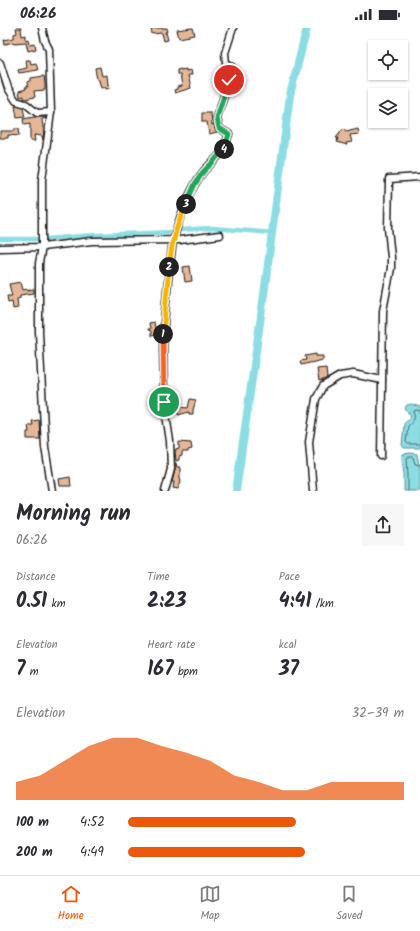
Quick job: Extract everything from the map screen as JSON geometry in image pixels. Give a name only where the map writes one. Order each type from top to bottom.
[{"type":"street","points":[[42,28],[45,41],[49,49],[51,112],[42,180],[42,247],[39,263],[40,339],[45,447],[52,491]]},
{"type":"street","points":[[165,491],[171,469],[170,441],[164,402],[163,335],[173,240],[188,198],[195,184],[203,172],[224,148],[229,134],[219,128],[217,118],[232,66],[226,63],[225,53],[233,28]]},
{"type":"street","points":[[0,63],[8,88],[16,101],[26,104],[37,113],[51,112]]},
{"type":"street","points":[[381,456],[383,311],[391,268],[388,228],[389,180],[420,177]]},
{"type":"street","points":[[0,248],[42,247],[92,241],[173,240],[220,235]]},
{"type":"street","points":[[313,491],[310,442],[316,399],[322,386],[340,376],[353,374],[382,380]]},
{"type":"water","points":[[411,404],[420,407],[420,448],[404,448],[402,445],[404,424],[410,419],[410,414],[405,408],[407,405]]},
{"type":"water","points":[[403,454],[417,454],[420,469],[420,491],[404,491],[402,459]]},
{"type":"building","points":[[16,28],[21,28],[22,36],[26,35],[26,40],[29,39],[30,45],[35,44],[36,49],[28,51],[26,42],[5,44],[4,40],[14,38],[14,34],[17,33]]},
{"type":"building","points":[[151,28],[167,28],[168,32],[166,32],[168,40],[164,41],[162,33],[152,34]]},
{"type":"building","points":[[193,28],[195,35],[179,38],[177,30]]},
{"type":"building","points":[[26,60],[30,60],[31,64],[36,63],[38,70],[19,73],[18,70],[27,68]]},
{"type":"building","points":[[100,67],[102,76],[107,75],[108,85],[109,84],[110,88],[101,88],[99,80],[97,80],[95,68]]},
{"type":"building","points":[[186,69],[186,71],[191,70],[192,75],[188,75],[191,88],[175,93],[174,90],[177,89],[177,87],[182,86],[180,74],[177,74],[177,70]]},
{"type":"building","points":[[226,72],[224,80],[214,82],[214,76],[220,76],[219,73]]},
{"type":"building","points":[[44,76],[45,90],[34,91],[35,97],[24,99],[24,96],[20,97],[19,91],[26,89],[25,87],[28,87],[27,82],[31,81],[31,78]]},
{"type":"building","points":[[15,106],[23,108],[25,117],[17,118]]},
{"type":"building","points":[[202,113],[211,113],[212,125],[214,124],[217,132],[209,134],[207,122],[202,122]]},
{"type":"building","points":[[46,117],[42,119],[44,128],[43,140],[42,136],[34,135],[35,141],[30,141],[30,124],[24,125],[23,119]]},
{"type":"building","points":[[14,129],[18,129],[19,136],[8,135],[8,138],[0,138],[0,131],[14,131]]},
{"type":"building","points":[[343,129],[346,132],[358,129],[359,134],[350,135],[352,142],[346,143],[347,145],[337,142],[338,138],[336,138]]},
{"type":"building","points":[[190,266],[192,281],[185,282],[183,267]]},
{"type":"building","points":[[21,282],[23,290],[34,289],[34,293],[20,295],[20,298],[17,299],[18,308],[13,309],[12,301],[8,302],[7,296],[12,296],[9,284]]},
{"type":"building","points":[[154,322],[155,328],[159,327],[159,331],[157,331],[157,335],[151,336],[151,331],[148,330],[150,329],[149,323]]},
{"type":"building","points":[[316,354],[316,356],[323,356],[323,360],[301,365],[300,361],[306,360],[305,356]]},
{"type":"building","points":[[326,368],[327,378],[319,381],[317,369]]},
{"type":"building","points":[[190,399],[196,400],[193,414],[189,414],[189,412],[178,415],[179,414],[172,413],[172,407],[188,408]]},
{"type":"building","points":[[39,420],[40,439],[27,439],[27,432],[29,432],[28,425],[33,425],[32,421]]},
{"type":"building","points":[[179,442],[191,443],[192,449],[188,450],[188,452],[182,452],[182,456],[176,461],[175,450],[179,449]]},
{"type":"building","points":[[175,463],[177,467],[180,467],[181,481],[178,489],[173,488],[174,482],[172,482]]},
{"type":"building","points":[[70,477],[71,486],[60,486],[59,479]]},
{"type":"waterway","points":[[236,491],[263,302],[290,95],[307,28]]},
{"type":"waterway","points":[[180,230],[212,228],[272,233]]},
{"type":"waterway","points":[[46,239],[95,235],[172,232]]},
{"type":"waterway","points":[[0,239],[38,239]]},
{"type":"route","points":[[164,402],[163,335],[173,240],[188,198],[195,184],[203,172],[224,148],[229,134],[219,128],[217,118],[229,80]]}]
